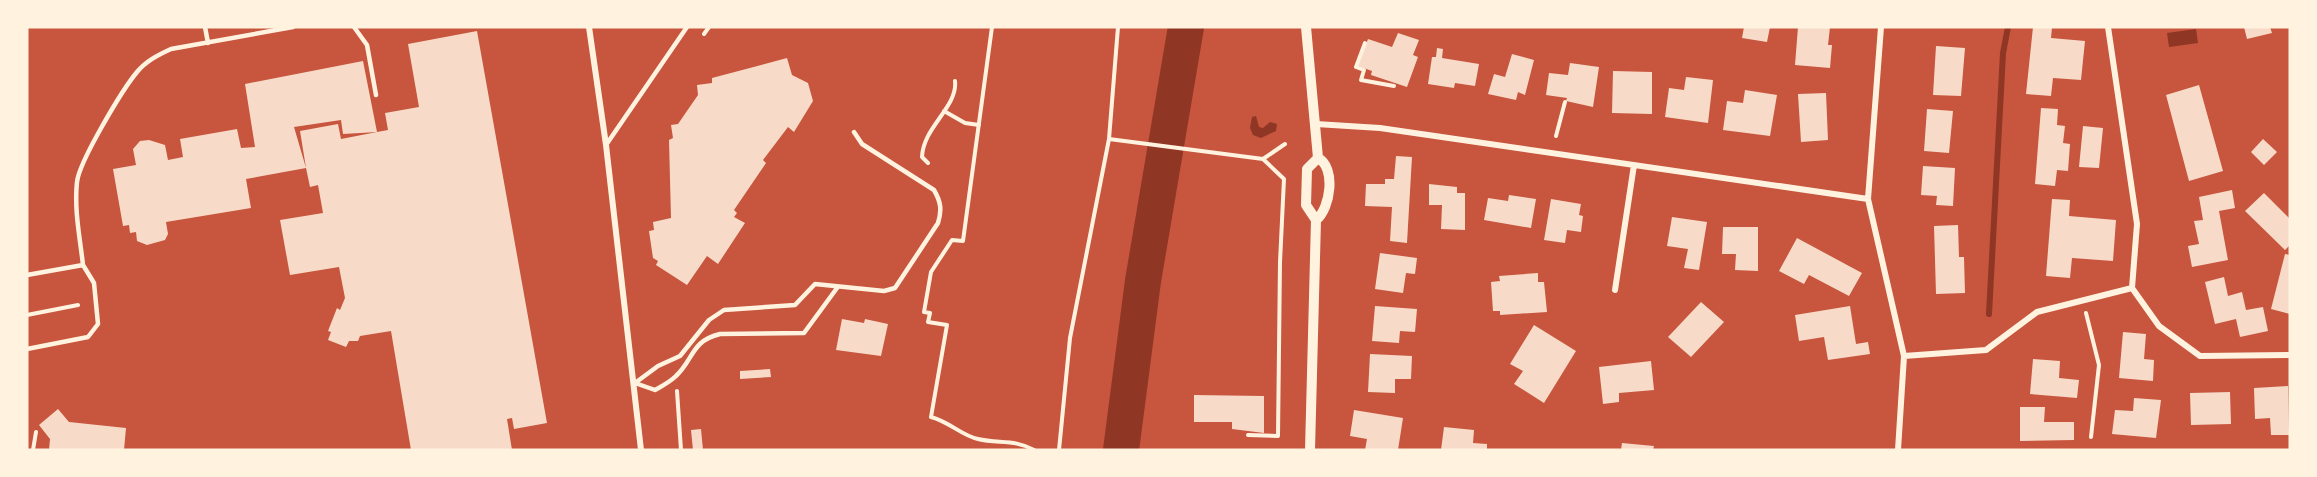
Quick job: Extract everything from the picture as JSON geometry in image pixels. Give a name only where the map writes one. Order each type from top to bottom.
[{"type":"street","points":[[589,27],[606,145],[641,450]]},
{"type":"street","points":[[1306,27],[1318,158],[1307,169],[1306,187],[1306,205],[1316,220],[1310,450]]},
{"type":"street","points":[[1881,27],[1868,200],[1905,356],[1898,450]]},
{"type":"street","points":[[2108,27],[2137,224],[2132,288],[2159,326],[2200,356],[2290,356]]},
{"type":"street","points":[[1316,124],[1380,128],[1868,200]]},
{"type":"street","points":[[1316,220],[1328,205],[1328,171],[1323,160],[1318,158]]},
{"type":"street","points":[[1615,290],[1634,165]]},
{"type":"street","points":[[1905,356],[1986,350],[2037,312],[2132,288]]},
{"type":"lane","points":[[205,27],[208,43]]},
{"type":"lane","points":[[27,349],[88,338],[98,324],[94,283],[83,266],[76,210],[77,180],[90,150],[137,72],[153,57],[171,49],[293,27]]},
{"type":"lane","points":[[354,27],[367,45],[376,94]]},
{"type":"lane","points":[[606,145],[687,27]]},
{"type":"lane","points":[[635,382],[658,366],[680,356],[709,321],[724,310],[795,305],[815,284],[884,291],[895,288],[938,223],[941,213],[940,199],[934,190],[862,144],[854,132]]},
{"type":"lane","points":[[27,275],[83,266]]},
{"type":"lane","points":[[635,382],[655,390],[676,376],[699,343],[707,337],[720,334],[804,333],[837,288]]},
{"type":"path","points":[[704,34],[709,27]]},
{"type":"path","points":[[992,27],[963,241],[952,240],[931,272],[924,312],[930,313],[928,322],[947,325],[931,417],[956,426],[972,437],[1018,442],[1034,450]]},
{"type":"path","points":[[1059,450],[1070,338],[1109,139],[1118,27]]},
{"type":"path","points":[[1365,43],[1356,67],[1364,70],[1361,80],[1394,86]]},
{"type":"path","points":[[928,163],[922,157],[925,138],[956,89],[955,81]]},
{"type":"path","points":[[1556,136],[1565,102]]},
{"type":"path","points":[[944,111],[964,123],[979,125]]},
{"type":"path","points":[[1109,139],[1263,159],[1284,179],[1280,262],[1278,436],[1248,435]]},
{"type":"path","points":[[1263,159],[1285,144]]},
{"type":"path","points":[[2082,300],[2099,365],[2091,437]]},
{"type":"path","points":[[27,315],[78,305]]},
{"type":"path","points":[[677,390],[681,450]]},
{"type":"path","points":[[33,450],[36,432]]},
{"type":"shaded area","points":[[2196,29],[2198,43],[2169,47],[2167,33]]},
{"type":"shaded area","points":[[1256,116],[1259,127],[1263,128],[1270,122],[1277,124],[1276,131],[1261,138],[1253,135],[1250,128],[1252,117]]},
{"type":"building","points":[[1744,27],[1770,27],[1767,42],[1742,38]]},
{"type":"building","points":[[1798,27],[1830,27],[1828,45],[1832,45],[1830,68],[1795,65]]},
{"type":"building","points":[[2033,27],[2052,27],[2051,38],[2085,41],[2081,80],[2053,78],[2051,96],[2026,94]]},
{"type":"building","points":[[2244,27],[2270,27],[2272,33],[2247,39]]},
{"type":"building","points":[[477,31],[547,423],[514,429],[512,418],[507,419],[512,450],[411,450],[391,331],[360,336],[358,341],[349,341],[346,347],[328,340],[331,332],[328,331],[337,308],[340,310],[345,298],[339,267],[290,275],[280,220],[323,213],[318,185],[310,187],[300,131],[338,124],[341,139],[388,130],[385,113],[419,107],[408,44]]},
{"type":"building","points":[[1398,33],[1419,40],[1413,55],[1418,57],[1407,87],[1371,75],[1372,71],[1358,66],[1368,39],[1392,47]]},
{"type":"building","points":[[1936,46],[1965,48],[1961,96],[1933,95]]},
{"type":"building","points":[[1437,48],[1443,49],[1442,58],[1479,64],[1475,86],[1455,83],[1454,88],[1428,84],[1432,57],[1436,57]]},
{"type":"building","points":[[1512,54],[1534,60],[1525,95],[1518,92],[1516,100],[1488,94],[1494,74],[1505,77]]},
{"type":"building","points":[[787,58],[792,75],[808,83],[813,101],[794,132],[788,127],[763,160],[766,163],[734,210],[737,213],[734,217],[745,223],[718,264],[707,256],[687,285],[656,265],[658,261],[653,258],[649,231],[654,230],[653,222],[671,218],[669,140],[673,138],[671,125],[678,124],[698,95],[697,85],[712,83],[712,78]]},
{"type":"building","points":[[363,61],[377,132],[343,134],[341,120],[294,127],[306,168],[246,179],[251,208],[166,222],[168,234],[165,240],[147,245],[137,241],[136,232],[130,233],[129,225],[123,226],[113,169],[136,165],[133,149],[140,141],[149,140],[165,145],[168,160],[183,157],[180,139],[237,129],[241,148],[255,147],[245,84]]},
{"type":"building","points":[[1570,63],[1599,67],[1593,107],[1566,101],[1567,98],[1546,95],[1549,73],[1568,75]]},
{"type":"building","points":[[1613,71],[1652,72],[1652,114],[1612,113]]},
{"type":"building","points":[[1686,77],[1713,80],[1708,123],[1665,117],[1669,88],[1684,90]]},
{"type":"building","points":[[2199,85],[2223,171],[2189,181],[2166,95]]},
{"type":"building","points":[[1745,90],[1777,95],[1770,136],[1723,130],[1727,101],[1743,103]]},
{"type":"building","points":[[1826,93],[1828,140],[1801,142],[1798,94]]},
{"type":"building","points":[[2041,108],[2058,109],[2057,125],[2065,126],[2063,143],[2070,144],[2068,171],[2057,170],[2055,186],[2035,184]]},
{"type":"building","points":[[1927,109],[1953,111],[1949,153],[1924,151]]},
{"type":"building","points":[[2083,126],[2103,128],[2099,168],[2079,167]]},
{"type":"building","points":[[2263,139],[2277,152],[2264,165],[2251,152]]},
{"type":"building","points":[[1396,156],[1412,157],[1407,243],[1390,241],[1392,207],[1365,206],[1366,184],[1385,184],[1385,179],[1394,179]]},
{"type":"building","points":[[1923,166],[1955,168],[1953,206],[1936,205],[1937,196],[1921,195]]},
{"type":"building","points":[[1429,184],[1457,187],[1457,193],[1465,193],[1465,230],[1441,229],[1442,205],[1429,205]]},
{"type":"building","points":[[2232,190],[2235,208],[2219,211],[2228,260],[2192,267],[2188,246],[2199,244],[2194,221],[2203,220],[2199,197]]},
{"type":"building","points":[[2264,193],[2290,219],[2290,245],[2285,250],[2245,211]]},
{"type":"building","points":[[1509,195],[1536,199],[1531,228],[1484,220],[1488,198],[1508,201]]},
{"type":"building","points":[[1551,199],[1581,204],[1579,215],[1583,216],[1581,232],[1567,230],[1565,243],[1544,240]]},
{"type":"building","points":[[2052,199],[2070,200],[2069,216],[2116,220],[2113,261],[2072,258],[2070,278],[2046,276]]},
{"type":"building","points":[[1672,217],[1707,222],[1699,270],[1684,268],[1688,249],[1667,246]]},
{"type":"building","points":[[1958,225],[1959,257],[1964,257],[1965,293],[1936,294],[1934,226]]},
{"type":"building","points":[[1723,227],[1758,227],[1758,271],[1735,270],[1736,254],[1722,254]]},
{"type":"building","points":[[1797,238],[1862,273],[1849,296],[1809,275],[1804,284],[1779,271]]},
{"type":"building","points":[[1380,253],[1417,258],[1415,274],[1406,273],[1403,293],[1375,289]]},
{"type":"building","points":[[2285,254],[2290,255],[2290,314],[2271,309]]},
{"type":"building","points":[[1538,273],[1538,282],[1544,282],[1547,312],[1500,315],[1500,311],[1493,311],[1491,282],[1500,281],[1499,276]]},
{"type":"building","points":[[2224,277],[2228,296],[2242,292],[2246,310],[2263,307],[2268,331],[2240,337],[2236,319],[2215,324],[2205,282]]},
{"type":"building","points":[[1701,302],[1724,322],[1691,357],[1668,337]]},
{"type":"building","points":[[1375,306],[1417,309],[1415,332],[1400,331],[1399,343],[1372,341]]},
{"type":"building","points":[[1850,306],[1856,344],[1868,342],[1870,354],[1828,360],[1824,337],[1799,341],[1795,315]]},
{"type":"building","points":[[842,319],[864,323],[865,319],[888,324],[881,356],[836,350]]},
{"type":"building","points":[[1534,325],[1576,351],[1544,403],[1514,384],[1523,371],[1510,364]]},
{"type":"building","points":[[2123,332],[2146,334],[2144,359],[2154,360],[2153,381],[2119,378]]},
{"type":"building","points":[[1370,354],[1412,356],[1411,379],[1395,379],[1395,393],[1368,392]]},
{"type":"building","points":[[2033,359],[2060,361],[2059,378],[2079,380],[2077,398],[2030,394]]},
{"type":"building","points":[[1651,361],[1654,390],[1619,393],[1619,402],[1603,404],[1599,367]]},
{"type":"building","points":[[770,369],[771,377],[740,379],[740,371]]},
{"type":"building","points":[[2288,386],[2289,435],[2271,435],[2270,418],[2255,419],[2254,388]]},
{"type":"building","points":[[2230,392],[2231,424],[2191,425],[2190,393]]},
{"type":"building","points":[[1194,395],[1264,396],[1264,433],[1232,429],[1232,422],[1194,422]]},
{"type":"building","points":[[2134,398],[2161,400],[2156,438],[2112,434],[2115,410],[2133,411]]},
{"type":"building","points":[[2020,407],[2045,407],[2044,422],[2074,422],[2074,440],[2020,441]]},
{"type":"building","points":[[58,409],[69,422],[126,428],[124,450],[49,450],[50,439],[39,425]]},
{"type":"building","points":[[1354,410],[1403,418],[1398,450],[1365,450],[1367,439],[1350,436]]},
{"type":"building","points":[[1444,427],[1474,430],[1473,443],[1487,444],[1487,450],[1441,450]]},
{"type":"building","points":[[701,429],[703,450],[693,450],[691,430]]},
{"type":"building","points":[[1622,443],[1654,446],[1653,450],[1621,450]]},
{"type":"waterway","points":[[1121,450],[1143,281],[1186,27]]},
{"type":"waterway","points":[[1989,314],[2003,53],[2008,27]]}]
